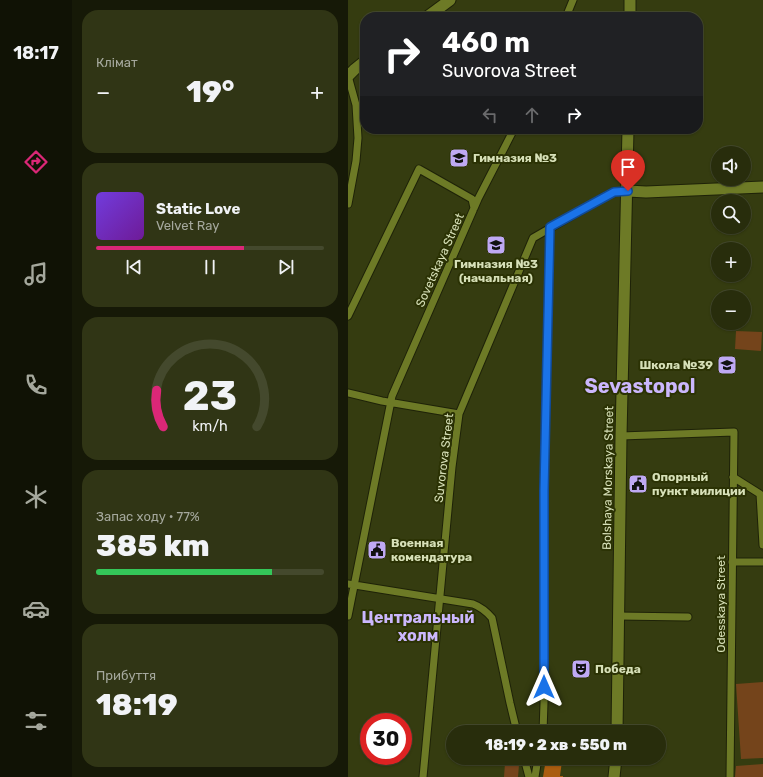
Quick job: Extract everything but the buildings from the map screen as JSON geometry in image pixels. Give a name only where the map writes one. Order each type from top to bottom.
[{"type":"main road","points":[[434,12],[450,0]]},
{"type":"main road","points":[[630,0],[630,12]]},
{"type":"main road","points":[[348,76],[360,66]]},
{"type":"main road","name":"Bolshaya Morskaya Street","points":[[617,725],[621,436],[628,191],[628,134]]},
{"type":"main road","points":[[628,191],[653,192],[763,187]]},
{"type":"main road","points":[[614,777],[615,765]]},
{"type":"street","points":[[568,12],[573,0]]},
{"type":"street","points":[[348,76],[356,105],[358,138],[356,161],[348,204]]},
{"type":"street","name":"Sovetskaya Street","points":[[390,403],[474,208],[511,134]]},
{"type":"street","points":[[348,316],[419,169],[472,199],[474,208]]},
{"type":"street","name":"Suvorova Street","points":[[423,777],[452,467],[459,414],[533,238],[614,192],[628,191]]},
{"type":"street","points":[[543,725],[544,491],[550,227]]},
{"type":"street","points":[[348,393],[390,403],[459,414]]},
{"type":"street","points":[[348,616],[351,585],[390,403]]},
{"type":"street","name":"Odesskaya Street","points":[[621,436],[734,432],[730,777]]},
{"type":"street","points":[[733,477],[760,494],[763,545]]},
{"type":"street","points":[[732,562],[763,562]]},
{"type":"street","points":[[351,585],[473,604],[480,606],[486,611],[492,618],[515,725]]},
{"type":"street","points":[[618,616],[688,617]]},
{"type":"street","points":[[526,765],[529,777]]},
{"type":"street","points":[[535,777],[537,765]]},
{"type":"shaded area","points":[[736,331],[762,332],[761,351],[735,349]]},
{"type":"shaded area","points":[[763,682],[763,758],[741,759],[736,684]]},
{"type":"shaded area","points":[[763,764],[763,777],[735,777],[736,766]]},
{"type":"shaded area","points":[[505,765],[519,765],[518,777],[504,777]]},
{"type":"shaded area","points":[[545,765],[561,765],[560,776],[563,777],[543,777]]},
{"type":"place","name":"Гимназия №3","points":[[459,158]]},
{"type":"place","name":"Гимназия №3 (начальная)","points":[[496,245]]},
{"type":"place","name":"Школа №39","points":[[727,365]]},
{"type":"place","name":"Опорный пункт милиции","points":[[638,484]]},
{"type":"place","name":"Военная комендатура","points":[[377,550]]},
{"type":"place","name":"Победа","points":[[581,669]]},
{"type":"district","name":"Sevastopol","points":[[640,386]]},
{"type":"district","name":"Центральный холм","points":[[418,626]]},
{"type":"route","points":[[544,687],[544,491],[550,227],[614,192],[628,191]]}]
